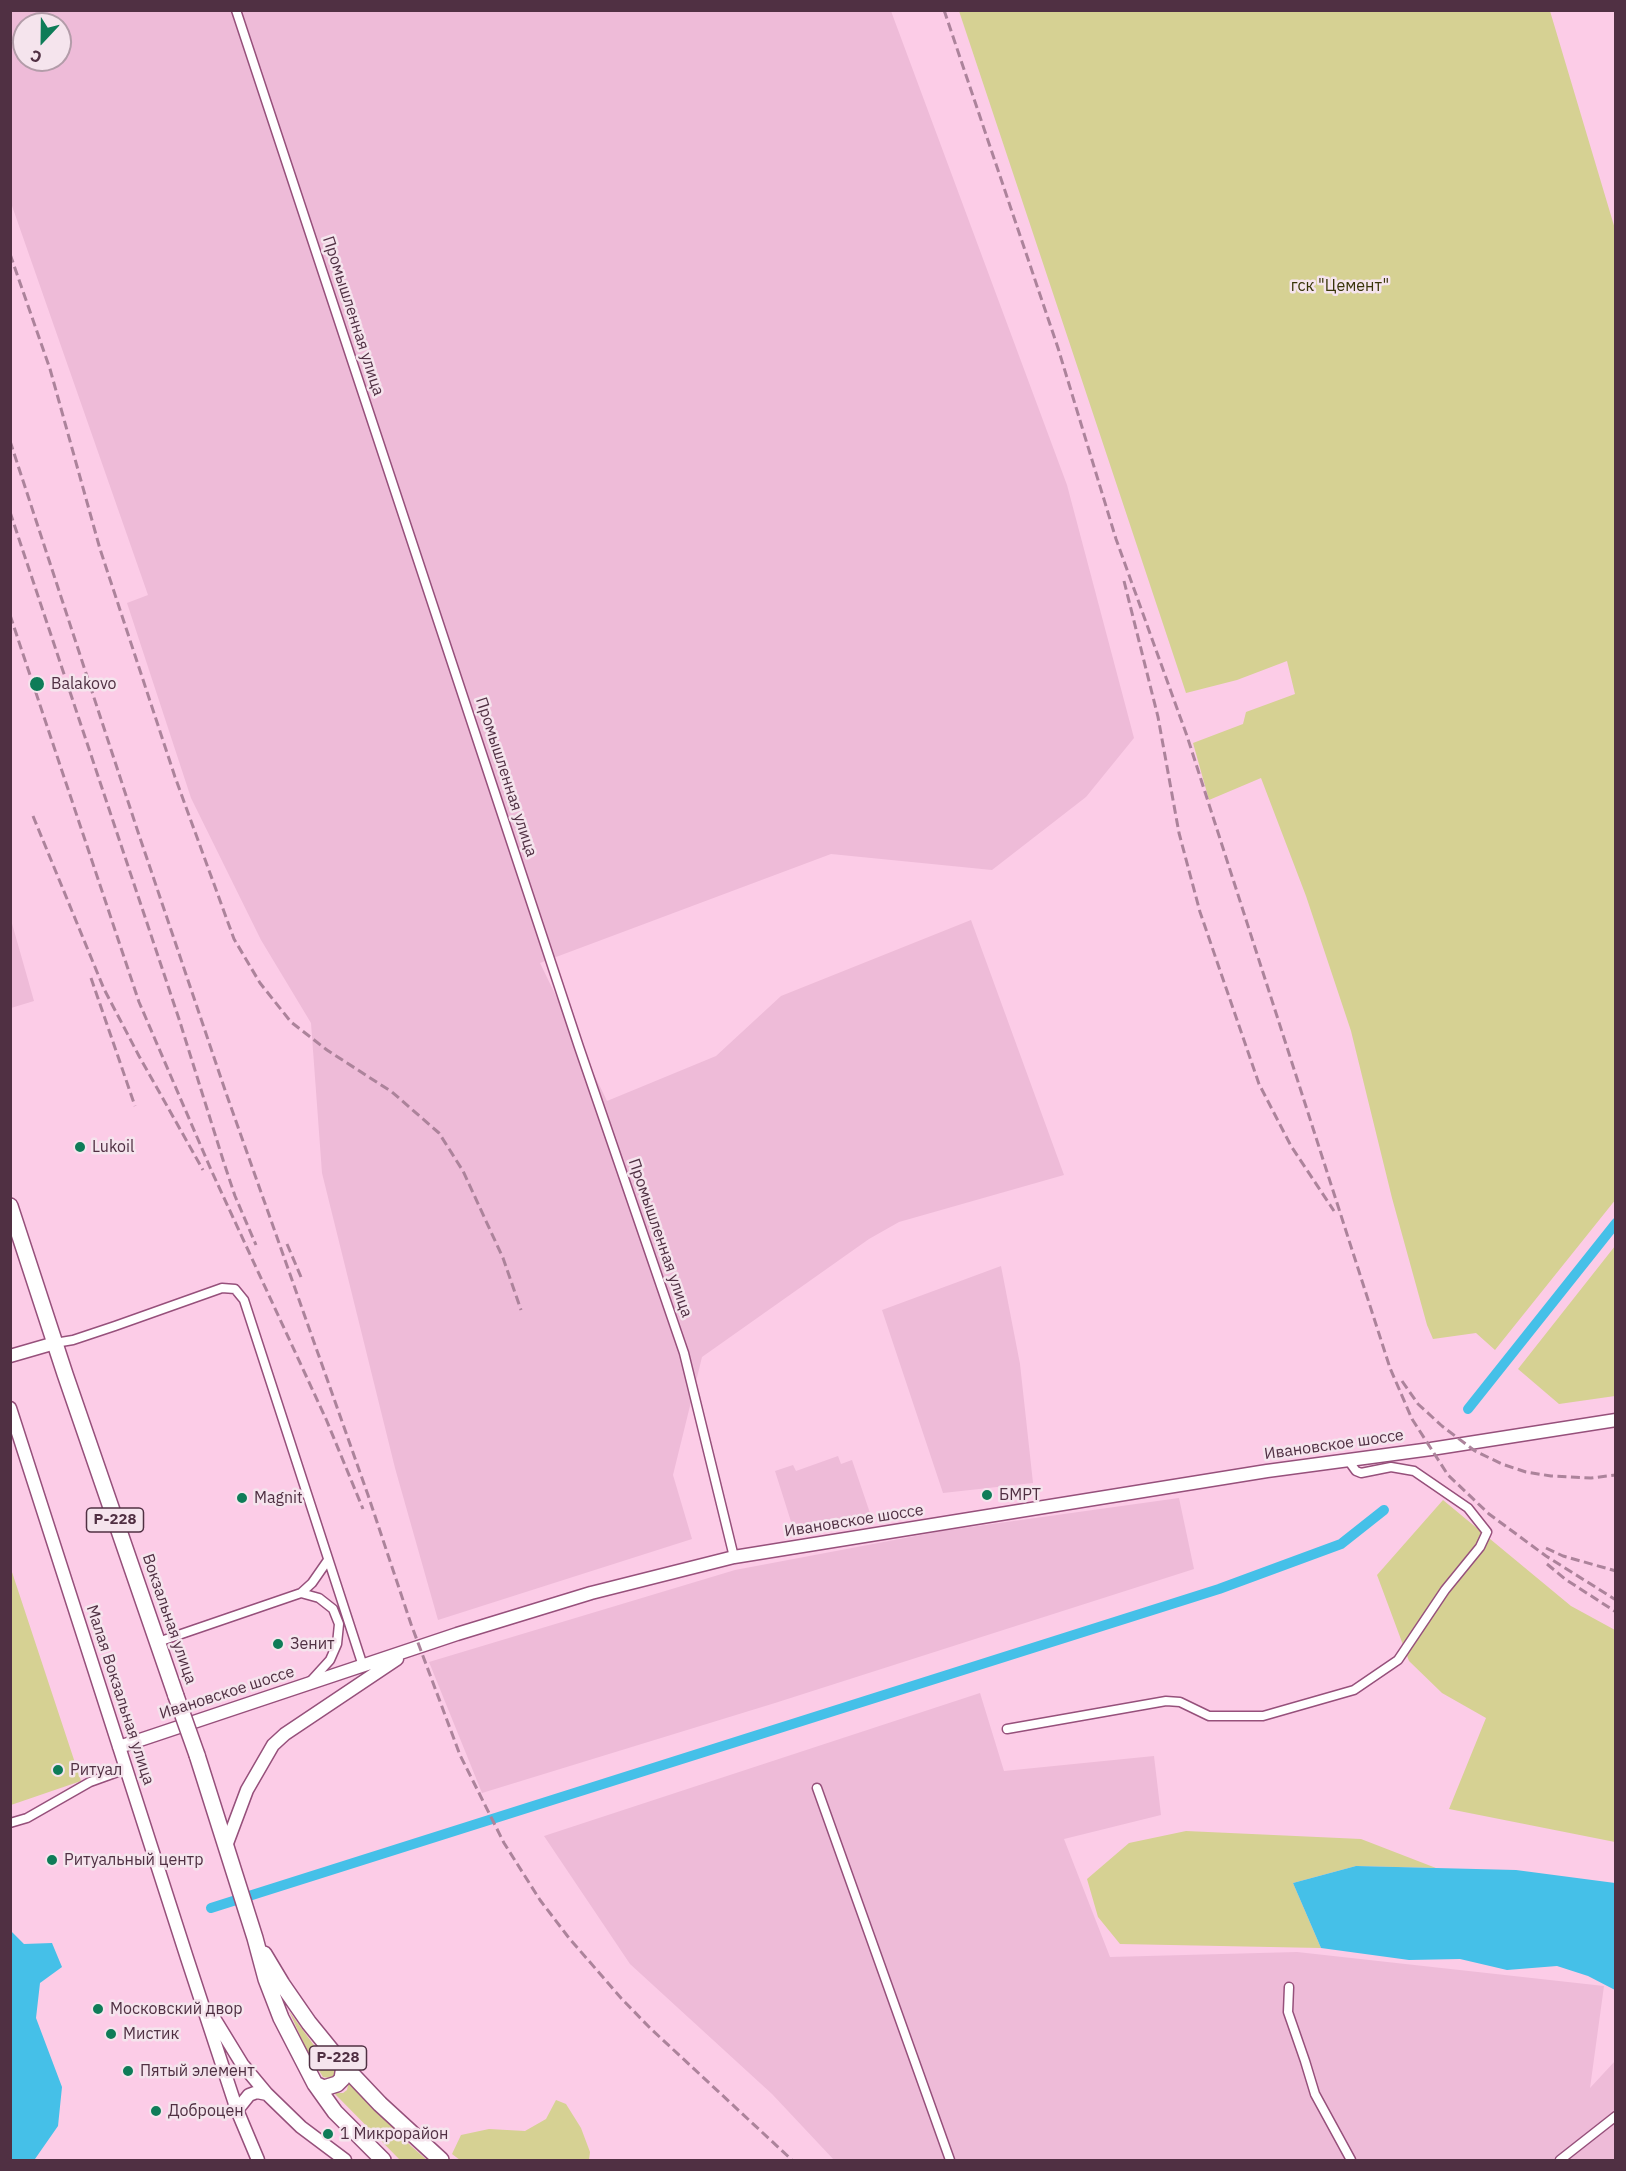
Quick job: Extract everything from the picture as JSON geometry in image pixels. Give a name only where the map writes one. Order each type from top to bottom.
[{"type":"highway","name":"Вокзальная улица","points":[[10,1206],[54,1343],[197,1755],[255,1938]]},
{"type":"highway","name":"Р-228","points":[[255,1938],[282,1984],[309,2023],[344,2066],[380,2104],[441,2160]]},
{"type":"highway","name":"Р-228","points":[[255,1938],[266,1979],[281,2018],[315,2084],[335,2112],[383,2160]]},
{"type":"highway","points":[[315,2084],[324,2088],[337,2084],[342,2079],[344,2066]]},
{"type":"street","name":"Промышленная улица","points":[[236,10],[576,1036],[684,1353],[734,1557]]},
{"type":"street","points":[[10,1356],[73,1340],[222,1288],[235,1290],[244,1300],[363,1666]]},
{"type":"street","name":"Малая Вокзальная улица","points":[[10,1408],[198,1991]]},
{"type":"street","name":"Ивановское шоссе","points":[[118,1747],[457,1634],[591,1593],[734,1557],[1267,1471],[1616,1420]]},
{"type":"street","points":[[1007,1729],[1166,1701],[1180,1702],[1209,1716],[1263,1716],[1354,1690],[1398,1660],[1444,1590],[1480,1547],[1487,1532],[1467,1508],[1414,1471],[1391,1467],[1361,1473],[1356,1471],[1348,1460]]},
{"type":"street","points":[[158,1642],[301,1593],[312,1583],[328,1560]]},
{"type":"street","points":[[301,1593],[319,1598],[333,1609],[339,1624],[337,1644],[330,1660],[309,1683]]},
{"type":"street","points":[[226,1846],[247,1790],[273,1745],[285,1734],[406,1652]]},
{"type":"street","points":[[10,1823],[27,1818],[90,1782],[126,1769]]},
{"type":"street","points":[[817,1788],[950,2160]]},
{"type":"street","points":[[1289,1987],[1288,2012],[1314,2094],[1351,2160]]},
{"type":"street","points":[[198,1991],[231,2048],[267,2094],[300,2127],[345,2160]]},
{"type":"street","points":[[198,1991],[237,2110],[258,2160]]},
{"type":"street","points":[[237,2110],[249,2095],[257,2092],[267,2094]]},
{"type":"street","points":[[1560,2160],[1616,2116]]},
{"type":"shaded area","points":[[10,11],[891,11],[1067,485],[1134,738],[1086,797],[992,870],[831,854],[540,963],[607,1101],[716,1056],[781,996],[971,920],[1064,1175],[899,1222],[869,1239],[702,1357],[673,1475],[692,1539],[438,1620],[395,1468],[322,1173],[311,1023],[261,940],[191,798],[127,603],[148,595],[11,203]]},
{"type":"shaded area","points":[[11,920],[34,1001],[10,1008]]},
{"type":"shaded area","points":[[1001,1266],[1020,1364],[1033,1483],[943,1493],[882,1310]]},
{"type":"shaded area","points":[[838,1456],[841,1464],[852,1460],[871,1516],[793,1528],[775,1471],[793,1465],[796,1471]]},
{"type":"shaded area","points":[[1179,1498],[1194,1569],[775,1703],[482,1793],[429,1662],[735,1570],[942,1531]]},
{"type":"shaded area","points":[[980,1693],[1004,1771],[1154,1756],[1161,1815],[1064,1839],[1110,1957],[1297,1952],[1604,1986],[1590,2088],[1615,2061],[1615,2160],[834,2160],[772,2094],[630,1964],[544,1836]]},
{"type":"green space","name":"гск \"Цемент\"","points":[[959,11],[1550,11],[1615,229],[1616,1199],[1495,1350],[1476,1333],[1433,1339],[1427,1325],[1392,1198],[1351,1031],[1306,896],[1261,778],[1209,800],[1193,743],[1243,724],[1246,712],[1295,694],[1287,661],[1237,680],[1186,693]]},
{"type":"green space","points":[[1615,1246],[1615,1396],[1559,1404],[1518,1369]]},
{"type":"green space","points":[[1443,1500],[1571,1606],[1615,1630],[1615,1842],[1449,1809],[1486,1718],[1442,1693],[1409,1661],[1377,1575]]},
{"type":"green space","points":[[10,1566],[81,1781],[11,1805],[10,1805]]},
{"type":"green space","points":[[1186,1831],[1361,1839],[1436,1868],[1356,1866],[1293,1883],[1321,1948],[1120,1944],[1098,1917],[1087,1879],[1129,1843]]},
{"type":"green space","points":[[289,2011],[335,2069],[334,2076],[323,2077],[307,2051]]},
{"type":"green space","points":[[349,2081],[427,2160],[400,2160],[334,2093],[343,2093],[347,2090]]},
{"type":"green space","points":[[556,2100],[566,2104],[581,2128],[590,2152],[589,2160],[460,2160],[452,2154],[461,2135],[489,2129],[525,2131],[546,2119]]},
{"type":"water","points":[[1356,1866],[1516,1870],[1615,1883],[1615,1990],[1588,1976],[1557,1966],[1507,1970],[1460,1959],[1409,1960],[1321,1948],[1293,1883]]},
{"type":"water","points":[[11,1931],[24,1944],[52,1943],[62,1967],[40,1983],[36,2018],[62,2087],[58,2126],[35,2159],[10,2160]]},
{"type":"waterway","points":[[1468,1409],[1616,1223]]},
{"type":"waterway","points":[[211,1908],[1219,1589],[1341,1544],[1384,1510]]},
{"type":"railway","points":[[944,10],[1058,348],[1116,539],[1187,736],[1390,1368],[1412,1419],[1448,1475],[1489,1514],[1546,1556],[1616,1600]]},
{"type":"railway","points":[[10,254],[50,369],[100,549],[175,777],[234,939],[260,983],[291,1022],[327,1050],[392,1092],[439,1133],[463,1171],[503,1258],[521,1310]]},
{"type":"railway","points":[[10,441],[226,1093],[368,1495],[411,1624],[460,1755],[504,1843],[540,1900],[569,1938],[650,2028],[792,2160]]},
{"type":"railway","points":[[10,512],[179,1019],[235,1196],[256,1245]]},
{"type":"railway","points":[[1124,581],[1158,717],[1179,833],[1200,912],[1259,1084],[1291,1146],[1334,1211]]},
{"type":"railway","points":[[10,615],[139,1002],[212,1172],[326,1419],[363,1509]]},
{"type":"railway","points":[[33,816],[104,989],[203,1170]]},
{"type":"railway","points":[[91,978],[135,1106]]},
{"type":"railway","points":[[287,1244],[301,1277]]},
{"type":"railway","points":[[1402,1381],[1418,1404],[1442,1426],[1475,1451],[1502,1464],[1526,1472],[1551,1476],[1591,1478],[1616,1475]]},
{"type":"railway","points":[[1546,1548],[1563,1556],[1616,1571]]},
{"type":"railway","points":[[1547,1564],[1565,1579],[1616,1612]]},
{"type":"place","name":"Balakovo","points":[[37,684]]},
{"type":"place","name":"Lukoil","points":[[80,1147]]},
{"type":"place","name":"БМРТ","points":[[987,1495]]},
{"type":"place","name":"Magnit","points":[[242,1498]]},
{"type":"place","name":"Зенит","points":[[278,1644]]},
{"type":"place","name":"Ритуал","points":[[58,1770]]},
{"type":"place","name":"Ритуальный центр","points":[[52,1860]]},
{"type":"place","name":"Московский двор","points":[[98,2009]]},
{"type":"place","name":"Мистик","points":[[111,2034]]},
{"type":"place","name":"Пятый элемент","points":[[128,2071]]},
{"type":"place","name":"Доброцен","points":[[156,2111]]},
{"type":"place","name":"1 Микрорайон","points":[[328,2134]]}]
